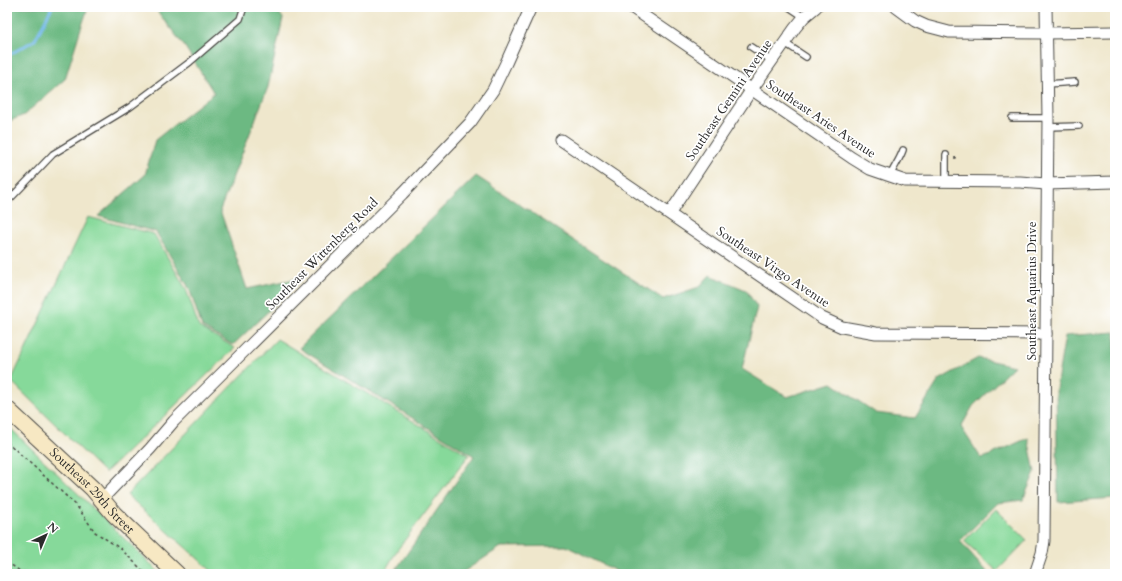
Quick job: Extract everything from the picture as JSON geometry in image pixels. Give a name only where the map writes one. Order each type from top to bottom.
[{"type":"main road","name":"Southeast 29th Street","points":[[7,409],[93,489],[114,514],[177,574]]},
{"type":"street","name":"Southeast Wittenberg Road","points":[[102,499],[150,449],[174,421],[402,194],[470,123],[493,90],[531,7]]},
{"type":"street","name":"Southeast Aries Avenue","points":[[631,7],[852,158],[870,169],[890,177],[905,181],[923,182],[946,180],[1046,184],[1115,182]]},
{"type":"street","name":"Southeast Gemini Avenue","points":[[670,213],[752,89],[804,17],[816,7]]},
{"type":"street","points":[[896,7],[915,21],[926,26],[949,32],[1115,32]]},
{"type":"street","name":"Southeast Aquarius Drive","points":[[1035,574],[1042,554],[1044,542],[1046,184],[1048,122],[1046,7]]},
{"type":"street","name":"Southeast Virgo Avenue","points":[[561,140],[822,318],[842,326],[876,333],[1046,334]]},
{"type":"lane","points":[[7,202],[53,154],[130,107],[190,62],[240,19],[244,7]]},
{"type":"lane","points":[[789,7],[804,17]]},
{"type":"lane","points":[[785,43],[806,57]]},
{"type":"lane","points":[[751,46],[772,61]]},
{"type":"lane","points":[[1047,84],[1075,82]]},
{"type":"lane","points":[[1012,118],[1079,126]]},
{"type":"lane","points":[[890,177],[903,150]]},
{"type":"lane","points":[[946,155],[946,180]]},
{"type":"path","points":[[7,442],[76,505],[95,532],[121,549],[146,574]]},
{"type":"path","points":[[7,562],[24,574]]},
{"type":"green space","points":[[7,7],[98,7],[88,8],[65,79],[24,115],[7,122]]},
{"type":"green space","points":[[154,7],[274,7],[283,18],[268,87],[220,210],[247,289],[304,277],[233,345],[202,327],[189,288],[156,232],[98,216],[145,175],[155,140],[214,93],[185,47]]},
{"type":"green space","points":[[476,176],[663,299],[699,287],[710,275],[746,290],[757,307],[742,369],[787,397],[832,383],[876,413],[915,418],[939,380],[978,358],[1014,366],[973,406],[961,427],[981,458],[1028,438],[1035,472],[1023,500],[998,503],[960,541],[989,574],[622,574],[566,546],[501,547],[460,574],[393,574],[474,456],[299,348]]},
{"type":"green space","points":[[88,217],[154,234],[186,289],[199,327],[235,348],[105,473],[11,381]]},
{"type":"green space","points":[[1115,332],[1115,498],[1058,502],[1056,388],[1065,336]]},
{"type":"green space","points":[[277,339],[469,455],[398,549],[383,574],[215,574],[127,495]]},
{"type":"green space","points":[[7,425],[161,574],[7,574]]},
{"type":"green space","points":[[996,509],[1027,540],[997,571],[964,541]]},
{"type":"waterway","points":[[7,56],[35,40],[52,7]]}]
